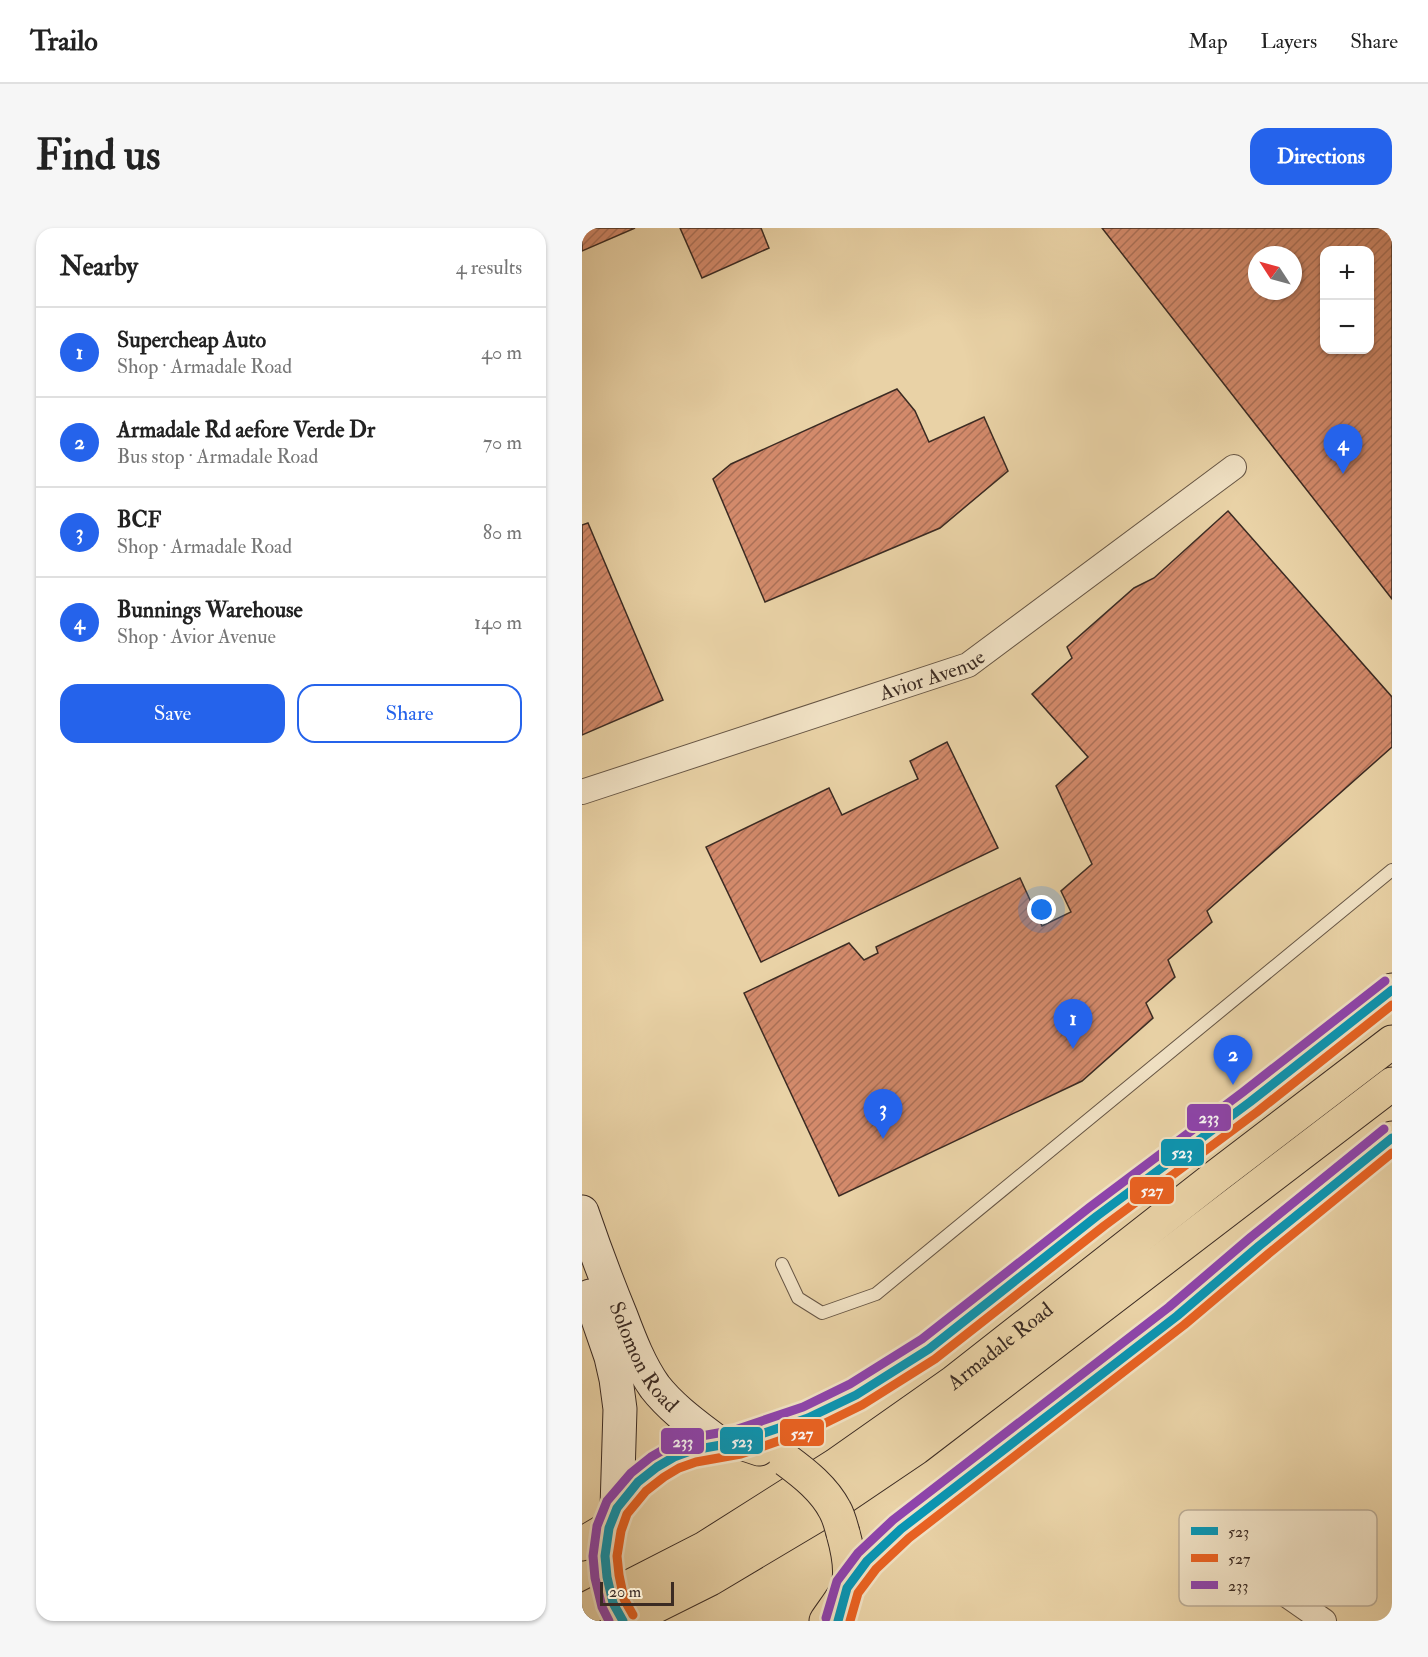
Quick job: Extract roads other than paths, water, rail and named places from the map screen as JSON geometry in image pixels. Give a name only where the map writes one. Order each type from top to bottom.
[{"type":"main road","name":"Armadale Road","points":[[603,1527],[638,1482],[674,1457],[693,1450],[730,1444],[808,1418],[856,1395],[929,1349],[1097,1216],[1250,1102],[1392,990]]},
{"type":"main road","name":"Armadale Road","points":[[582,1611],[705,1548],[846,1458],[954,1382],[1392,1042]]},
{"type":"main road","name":"Armadale Road","points":[[624,1621],[710,1579],[814,1517],[916,1448],[1392,1084]]},
{"type":"main road","points":[[826,1621],[843,1601],[867,1562],[901,1529],[1177,1316],[1392,1138]]},
{"type":"main road","name":"Solomon Road","points":[[582,1212],[627,1332],[654,1386],[668,1402],[730,1444]]},
{"type":"main road","name":"Solomon Road","points":[[582,1273],[610,1357],[620,1409],[603,1527]]},
{"type":"main road","points":[[730,1444],[772,1453],[786,1460],[801,1471],[824,1494],[836,1511],[848,1554],[849,1572],[843,1601]]},
{"type":"main road","points":[[603,1527],[607,1577],[613,1602],[624,1621]]},
{"type":"street","name":"Avior Avenue","points":[[582,792],[968,665],[1234,467]]},
{"type":"street","points":[[1302,1606],[1324,1621]]},
{"type":"lane","points":[[782,1264],[798,1298],[822,1313],[876,1294],[1392,870]]},
{"type":"place","name":"Bunnings Warehouse","points":[[1343,474]]},
{"type":"place","name":"Supercheap Auto","points":[[1073,1049]]},
{"type":"place","name":"Armadale Rd aefore Verde Dr","points":[[1233,1085]]},
{"type":"place","name":"BCF","points":[[883,1139]]}]
